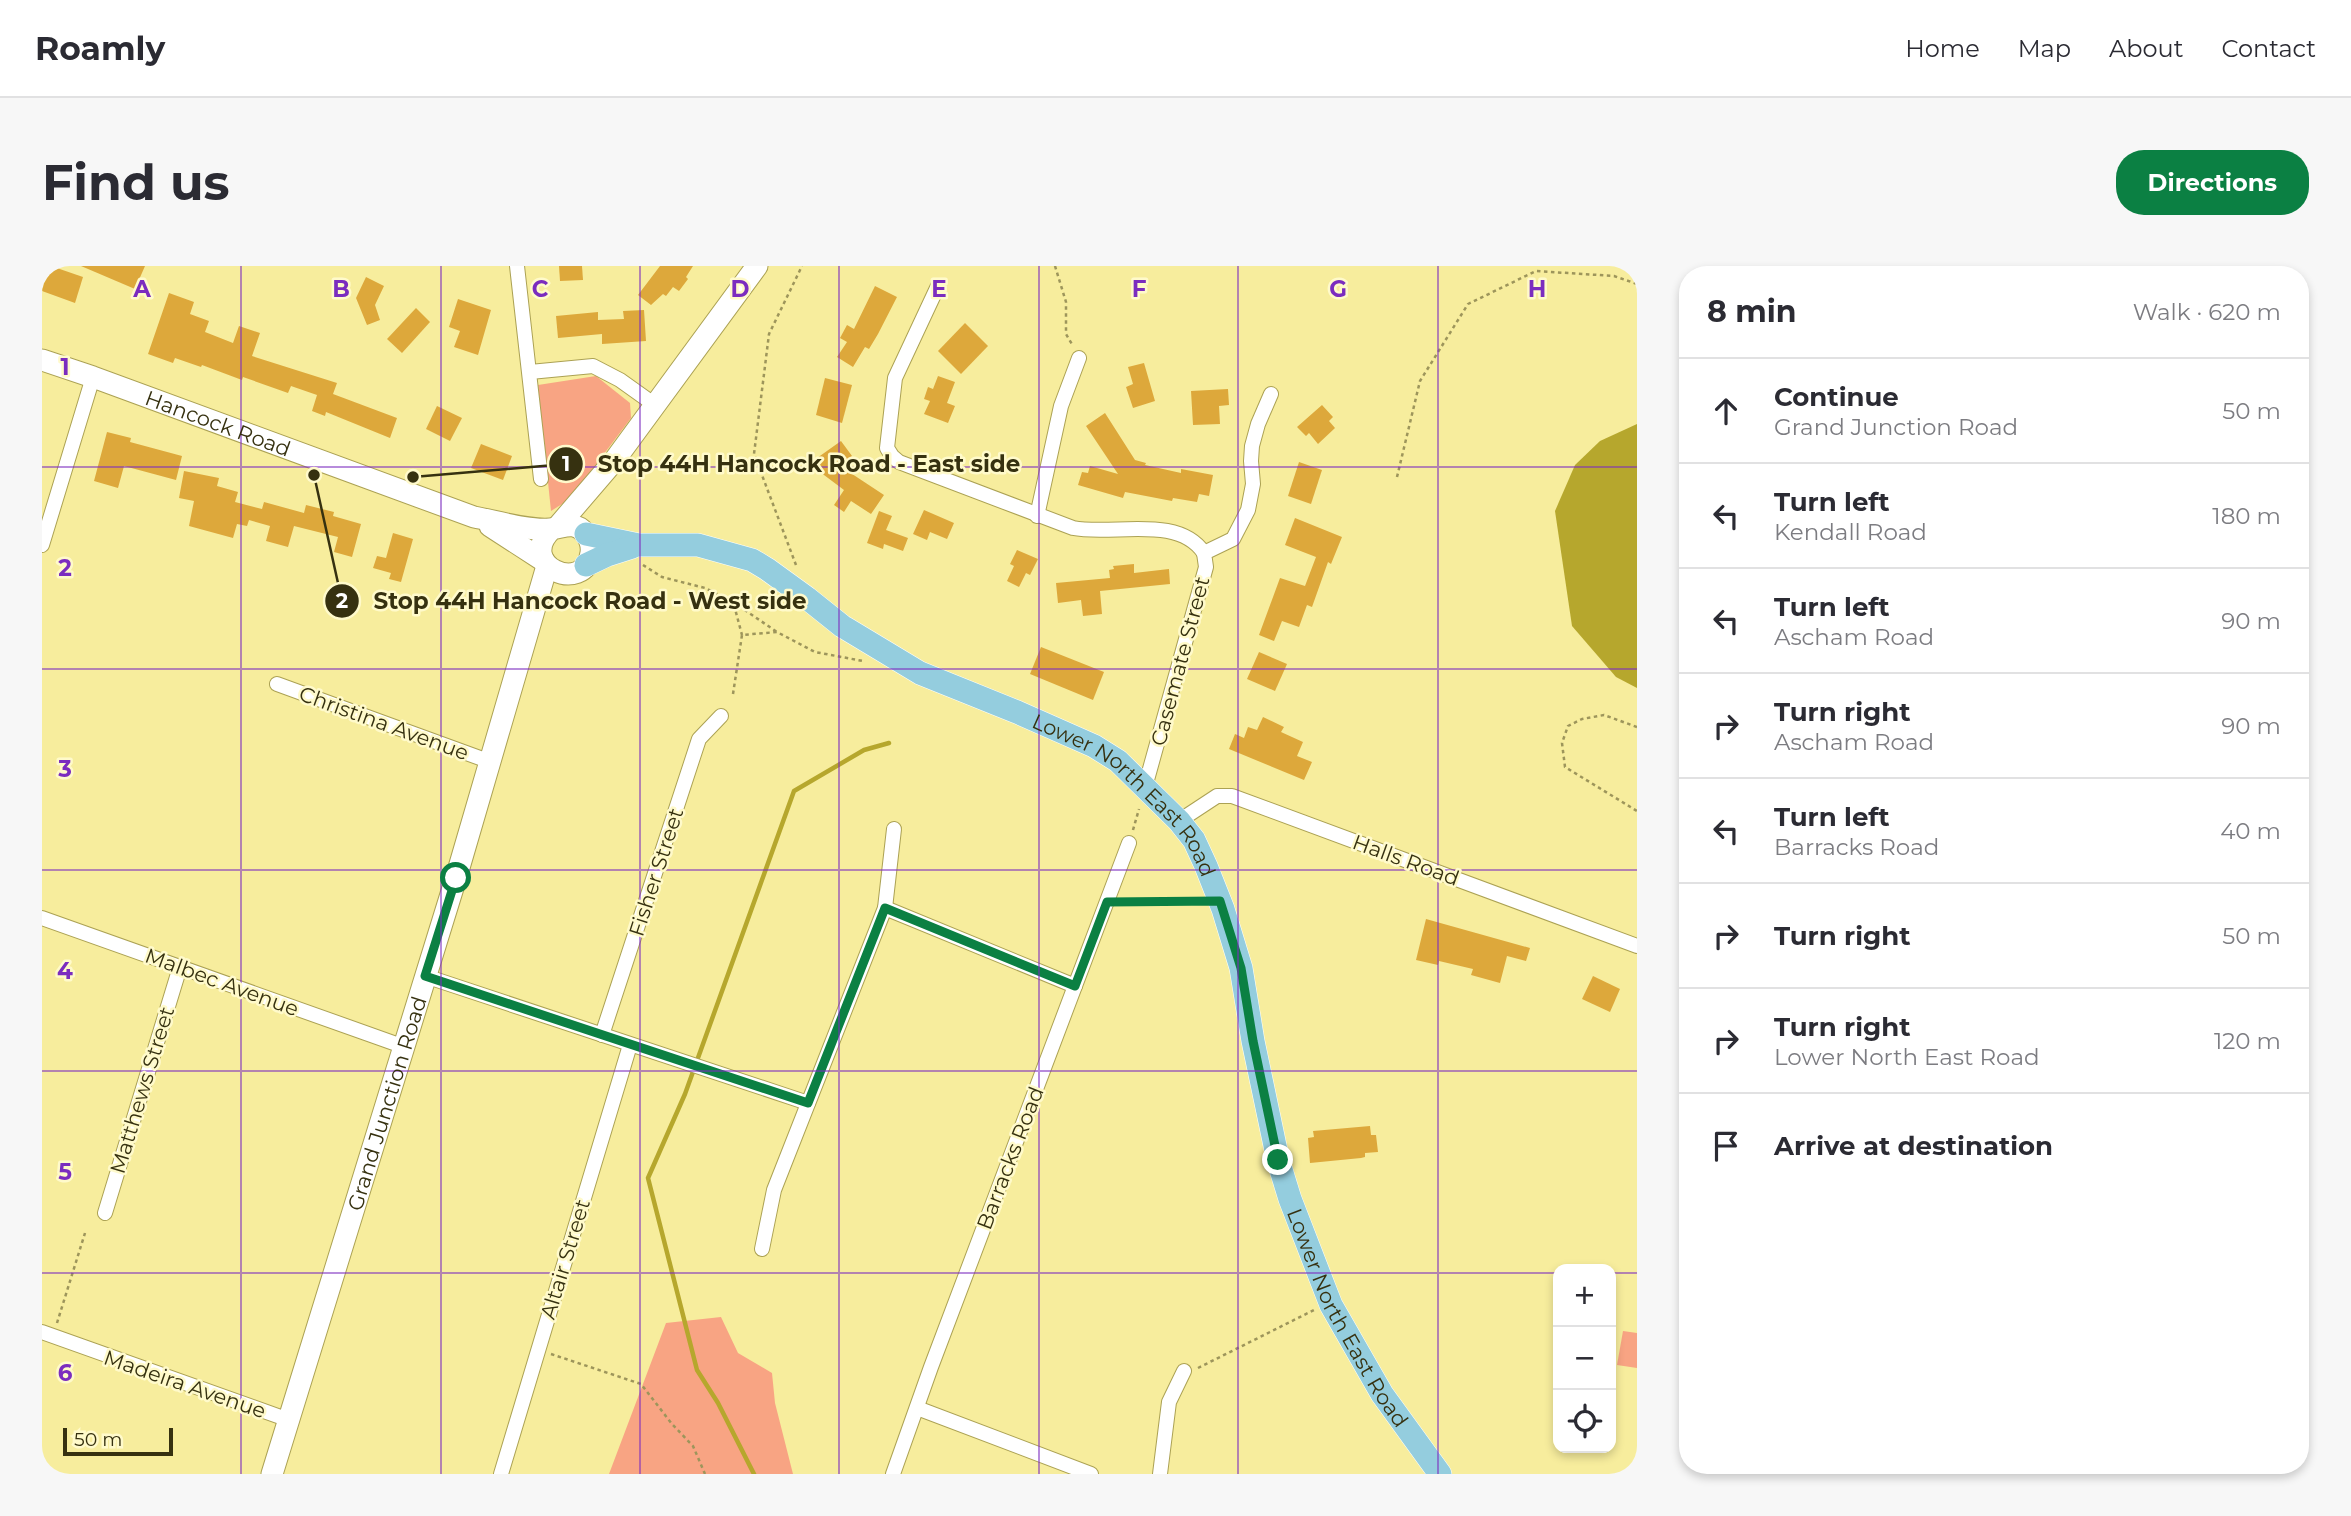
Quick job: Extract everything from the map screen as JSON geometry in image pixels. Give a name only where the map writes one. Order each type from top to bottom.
[{"type":"main road","points":[[614,461],[587,512],[585,533],[591,546],[590,559],[578,570],[557,573],[545,563],[542,544],[614,461],[757,266]]},
{"type":"main road","name":"Hancock Road","points":[[42,360],[474,517],[523,527],[556,527]]},
{"type":"main road","name":"Hancock Road","points":[[474,517],[545,563]]},
{"type":"main road","points":[[556,527],[570,525],[585,533]]},
{"type":"main road","name":"Lower North East Road","points":[[585,533],[638,553]]},
{"type":"main road","name":"Lower North East Road","points":[[578,570],[607,555],[698,545],[752,560],[842,626],[920,673],[1094,746],[1118,761],[1179,821],[1194,840],[1220,901],[1241,968],[1278,1160],[1290,1199],[1330,1301],[1382,1394],[1440,1474]]},
{"type":"main road","name":"Grand Junction Road","points":[[272,1474],[491,762],[545,563]]},
{"type":"main road","name":"Grand Junction Road","points":[[522,651],[549,601],[578,570]]},
{"type":"street","points":[[517,266],[541,480]]},
{"type":"street","points":[[938,286],[895,378],[887,448],[892,456],[899,462],[1037,516],[1085,530],[1158,530],[1175,533],[1198,544],[1204,553]]},
{"type":"street","points":[[1037,516],[1061,406],[1079,358]]},
{"type":"street","points":[[530,372],[593,366],[620,380],[655,405]]},
{"type":"street","points":[[42,545],[93,377]]},
{"type":"street","name":"Casemate Street","points":[[1145,787],[1206,567],[1204,553],[1233,539],[1248,509],[1253,484],[1252,446],[1271,394]]},
{"type":"street","name":"Christina Avenue","points":[[278,684],[491,762]]},
{"type":"street","name":"Fisher Street","points":[[602,1035],[699,739],[721,716]]},
{"type":"street","name":"Halls Road","points":[[1179,821],[1217,796],[1232,796],[1637,946]]},
{"type":"street","points":[[762,1249],[774,1190],[885,908],[894,829]]},
{"type":"street","name":"Barracks Road","points":[[893,1474],[1129,843]]},
{"type":"street","points":[[885,908],[1075,986]]},
{"type":"street","name":"Malbec Avenue","points":[[42,918],[402,1046]]},
{"type":"street","name":"Matthews Street","points":[[104,1213],[180,967]]},
{"type":"street","points":[[425,976],[808,1103]]},
{"type":"street","name":"Altair Street","points":[[501,1474],[630,1045]]},
{"type":"street","name":"Madeira Avenue","points":[[47,1334],[289,1420]]},
{"type":"street","points":[[1160,1474],[1169,1402],[1183,1374]]},
{"type":"street","points":[[916,1408],[1091,1474]]},
{"type":"path","points":[[795,565],[754,454],[769,334],[802,266]]},
{"type":"path","points":[[1055,266],[1066,302],[1066,334],[1079,358]]},
{"type":"path","points":[[1397,477],[1420,381],[1468,304],[1536,271],[1614,276],[1637,284]]},
{"type":"path","points":[[638,553],[662,577],[705,588],[816,652],[868,662]]},
{"type":"path","points":[[733,602],[743,635],[733,694]]},
{"type":"path","points":[[743,635],[778,632]]},
{"type":"path","points":[[1637,727],[1604,715],[1582,719],[1568,726],[1562,743],[1565,767],[1637,811]]},
{"type":"path","points":[[1129,843],[1145,787]]},
{"type":"path","points":[[1107,902],[1220,901]]},
{"type":"path","points":[[47,1334],[85,1233]]},
{"type":"path","points":[[1183,1374],[1330,1301]]},
{"type":"path","points":[[538,1350],[641,1384],[672,1424],[694,1446],[705,1474]]},
{"type":"shaded area","points":[[596,376],[630,403],[631,418],[570,499],[551,511],[538,385]]},
{"type":"shaded area","points":[[1637,424],[1637,688],[1616,677],[1572,626],[1555,511],[1575,465],[1600,441]]},
{"type":"shaded area","points":[[721,1317],[738,1353],[772,1373],[775,1403],[793,1474],[609,1474],[666,1323]]},
{"type":"shaded area","points":[[1623,1331],[1637,1333],[1637,1368],[1617,1365]]},
{"type":"building","points":[[42,266],[51,266],[83,277],[75,303],[42,291]]},
{"type":"building","points":[[81,266],[145,266],[135,289]]},
{"type":"building","points":[[559,266],[582,266],[583,280],[560,281]]},
{"type":"building","points":[[660,266],[693,266],[679,291],[673,287],[666,296],[663,294],[651,305],[638,295]]},
{"type":"building","points":[[366,277],[384,286],[375,305],[380,320],[367,325],[356,298]]},
{"type":"building","points":[[875,286],[897,297],[869,349],[865,347],[853,367],[837,357],[847,342],[840,338],[847,325],[854,329]]},
{"type":"building","points":[[169,293],[194,302],[190,314],[209,321],[205,332],[233,343],[239,326],[260,333],[252,356],[337,383],[333,394],[397,418],[390,438],[326,412],[325,416],[312,411],[317,395],[291,386],[288,393],[202,365],[201,367],[175,358],[173,363],[148,354]]},
{"type":"building","points":[[458,299],[491,310],[478,355],[454,347],[460,331],[449,327]]},
{"type":"building","points":[[416,308],[430,322],[402,353],[387,339]]},
{"type":"building","points":[[644,310],[646,341],[602,344],[602,334],[558,338],[556,316],[598,312],[598,320],[624,319],[623,311]]},
{"type":"building","points":[[965,323],[988,346],[961,374],[938,351]]},
{"type":"building","points":[[1144,363],[1155,401],[1133,408],[1126,387],[1133,384],[1128,367]]},
{"type":"building","points":[[938,376],[955,382],[947,403],[955,406],[948,423],[924,414],[930,401],[924,399],[928,387],[933,389]]},
{"type":"building","points":[[825,378],[852,385],[842,423],[816,415]]},
{"type":"building","points":[[1228,389],[1229,405],[1219,406],[1220,424],[1193,425],[1191,391]]},
{"type":"building","points":[[1322,405],[1333,417],[1329,421],[1335,428],[1318,444],[1309,433],[1306,436],[1297,427]]},
{"type":"building","points":[[437,406],[462,418],[450,441],[426,429]]},
{"type":"building","points":[[1105,413],[1135,460],[1181,473],[1181,469],[1213,475],[1209,496],[1199,494],[1197,502],[1173,498],[1172,501],[1125,492],[1123,498],[1078,485],[1082,472],[1088,473],[1090,466],[1118,474],[1086,426]]},
{"type":"building","points":[[107,432],[131,438],[130,442],[182,456],[176,480],[124,466],[118,488],[94,481]]},
{"type":"building","points":[[841,441],[852,456],[840,466],[884,495],[871,514],[851,501],[844,512],[834,505],[844,490],[820,472],[818,474],[810,463]]},
{"type":"building","points":[[481,444],[512,456],[503,480],[471,468]]},
{"type":"building","points":[[1299,462],[1322,470],[1311,504],[1288,496]]},
{"type":"building","points":[[184,471],[219,478],[217,486],[238,492],[235,502],[262,509],[264,502],[304,513],[306,505],[334,512],[333,516],[361,524],[352,557],[334,552],[338,537],[294,526],[288,547],[266,541],[270,526],[249,520],[247,526],[237,524],[233,538],[189,526],[194,501],[179,498]]},
{"type":"building","points":[[924,510],[954,523],[947,539],[930,532],[927,540],[913,534]]},
{"type":"building","points":[[879,511],[892,516],[886,530],[908,538],[903,551],[884,544],[883,549],[867,543]]},
{"type":"building","points":[[1295,518],[1342,537],[1331,564],[1328,562],[1312,607],[1307,605],[1299,627],[1282,621],[1274,641],[1259,635],[1280,578],[1305,586],[1316,557],[1285,545]]},
{"type":"building","points":[[393,533],[413,539],[401,582],[389,579],[391,573],[373,568],[377,556],[386,558]]},
{"type":"building","points":[[1017,550],[1038,559],[1030,575],[1026,573],[1019,587],[1007,581],[1014,566],[1010,564]]},
{"type":"building","points":[[1134,564],[1134,573],[1169,569],[1170,584],[1100,591],[1102,614],[1083,616],[1081,600],[1058,603],[1056,583],[1110,578],[1109,570],[1114,569],[1113,566]]},
{"type":"building","points":[[1041,647],[1104,672],[1093,700],[1030,674]]},
{"type":"building","points":[[1259,652],[1287,664],[1275,691],[1247,679]]},
{"type":"building","points":[[1263,717],[1284,727],[1281,732],[1303,742],[1297,756],[1312,762],[1304,780],[1229,749],[1235,734],[1244,738],[1248,727],[1257,730]]},
{"type":"building","points":[[1426,919],[1530,948],[1526,961],[1507,956],[1500,983],[1471,975],[1473,969],[1439,961],[1438,965],[1416,960]]},
{"type":"building","points":[[1593,976],[1620,989],[1610,1012],[1582,999]]},
{"type":"building","points":[[1370,1126],[1371,1135],[1376,1135],[1378,1152],[1365,1153],[1365,1157],[1361,1158],[1310,1163],[1308,1138],[1314,1137],[1313,1131]]},
{"type":"waterway","points":[[754,1474],[718,1403],[697,1370],[648,1178],[685,1094],[794,791],[864,750],[889,743]]},
{"type":"place","name":"Stop 44H Hancock Road - West side","points":[[314,475]]},
{"type":"place","name":"Stop 44H Hancock Road - East side","points":[[413,477]]},
{"type":"route","points":[[456,878],[425,976],[808,1103],[885,908],[1075,986],[1107,902],[1220,901],[1241,968],[1278,1160]]}]
